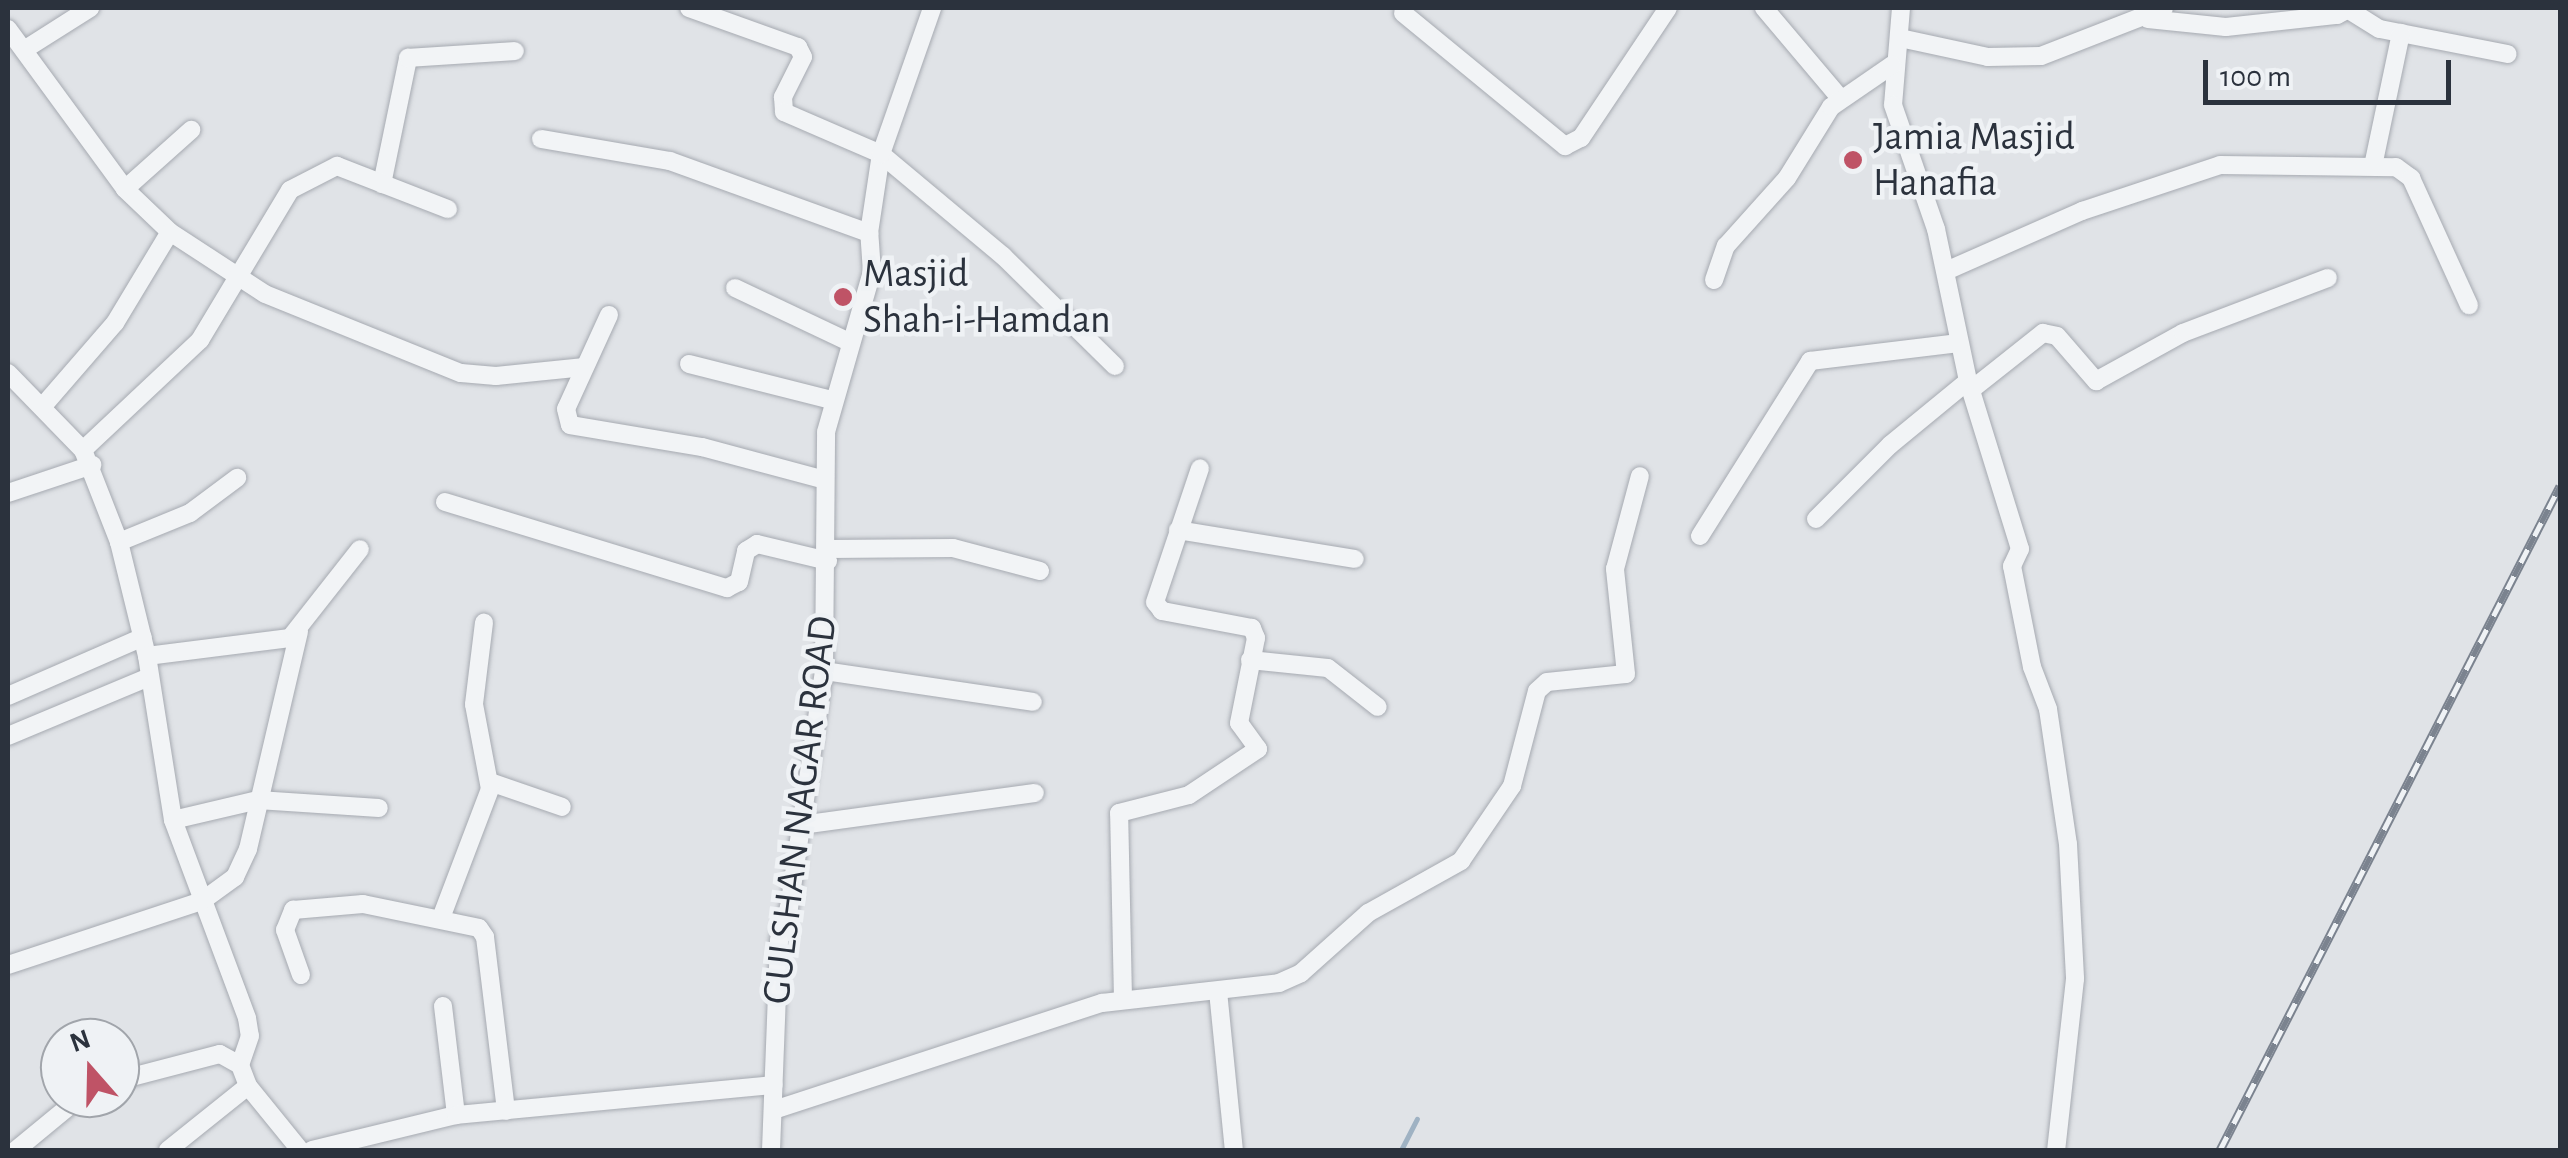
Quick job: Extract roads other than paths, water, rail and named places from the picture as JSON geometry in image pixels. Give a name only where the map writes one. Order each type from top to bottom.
[{"type":"street","points":[[27,48],[90,8]]},
{"type":"street","points":[[689,8],[798,47],[803,57],[783,97],[784,112],[881,154],[1003,256],[1115,366]]},
{"type":"street","name":"GULSHAN NAGAR ROAD","points":[[771,1150],[777,1109],[774,1086],[779,940],[824,672],[828,554],[825,480],[832,400],[847,341],[872,272],[869,233],[881,154],[932,8]]},
{"type":"street","points":[[1403,13],[1565,146],[1582,138],[1668,8]]},
{"type":"street","points":[[1764,8],[1840,98]]},
{"type":"street","points":[[1902,8],[1900,38],[1892,66],[1897,121],[1946,271],[1969,386],[2020,548],[2015,581],[2048,708],[2068,844],[2075,979],[2056,1150]]},
{"type":"street","points":[[1900,38],[1988,57],[2041,56],[2148,18],[2164,8]]},
{"type":"street","points":[[2148,18],[2210,28],[2349,8],[2372,26],[2508,54]]},
{"type":"street","points":[[8,29],[27,48],[80,136],[124,189],[170,232],[292,309],[442,368],[496,376],[585,367]]},
{"type":"street","points":[[2373,166],[2401,33]]},
{"type":"street","points":[[382,184],[408,58],[514,51]]},
{"type":"street","points":[[1714,280],[1726,246],[1787,178],[1840,98],[1892,66]]},
{"type":"street","points":[[124,189],[192,130]]},
{"type":"street","points":[[541,139],[670,162],[869,233]]},
{"type":"street","points":[[1946,271],[2082,211],[2220,165],[2373,166],[2402,168],[2411,178],[2469,305]]},
{"type":"street","points":[[8,494],[87,458],[184,358],[239,277],[290,190],[337,166],[448,209]]},
{"type":"street","points":[[43,406],[122,314],[170,232]]},
{"type":"street","points":[[1816,519],[1890,446],[2042,333],[2057,336],[2096,382],[2183,333],[2328,278]]},
{"type":"street","points":[[735,288],[847,341]]},
{"type":"street","points":[[609,316],[566,409],[570,425],[702,448],[825,480]]},
{"type":"street","points":[[1700,536],[1810,360],[1959,343]]},
{"type":"street","points":[[689,364],[832,400]]},
{"type":"street","points":[[8,374],[43,406],[87,458],[118,542],[143,636],[173,820],[248,1018],[250,1036],[240,1064],[248,1086],[300,1150]]},
{"type":"street","points":[[1123,999],[1119,813],[1190,795],[1248,762],[1258,749],[1239,723],[1252,628],[1157,608],[1200,468]]},
{"type":"street","points":[[777,1109],[1123,999],[1279,983],[1301,973],[1368,913],[1461,861],[1512,786],[1538,692],[1547,682],[1626,674],[1615,569],[1640,476]]},
{"type":"street","points":[[118,542],[190,512],[237,478]]},
{"type":"street","points":[[445,502],[727,588],[739,582],[746,551],[757,544],[828,554],[954,548],[1040,571]]},
{"type":"street","points":[[1178,530],[1355,559]]},
{"type":"street","points":[[8,965],[202,902],[244,864],[299,632],[360,549]]},
{"type":"street","points":[[441,918],[490,782],[473,686],[484,623]]},
{"type":"street","points":[[147,656],[269,644],[299,632]]},
{"type":"street","points":[[8,696],[143,636]]},
{"type":"street","points":[[1250,660],[1328,668],[1378,708]]},
{"type":"street","points":[[824,672],[1033,702]]},
{"type":"street","points":[[8,736],[150,676]]},
{"type":"street","points":[[490,782],[562,807]]},
{"type":"street","points":[[801,825],[1034,793]]},
{"type":"street","points":[[173,820],[258,800],[379,808]]},
{"type":"street","points":[[301,975],[285,930],[293,910],[363,904],[478,928],[486,937],[506,1111]]},
{"type":"street","points":[[1218,991],[1234,1150]]},
{"type":"street","points":[[443,1006],[456,1115]]},
{"type":"street","points":[[140,1074],[203,1054],[240,1064]]},
{"type":"street","points":[[178,1148],[248,1086]]},
{"type":"street","points":[[312,1150],[456,1115],[774,1086]]},
{"type":"street","points":[[16,1150],[55,1118]]},
{"type":"waterway","points":[[1401,1150],[1417,1119]]},
{"type":"railway","points":[[2220,1150],[2560,486]]},
{"type":"place","name":"Jamia Masjid Hanafia","points":[[1853,160]]},
{"type":"place","name":"Masjid Shah-i-Hamdan","points":[[843,297]]}]
